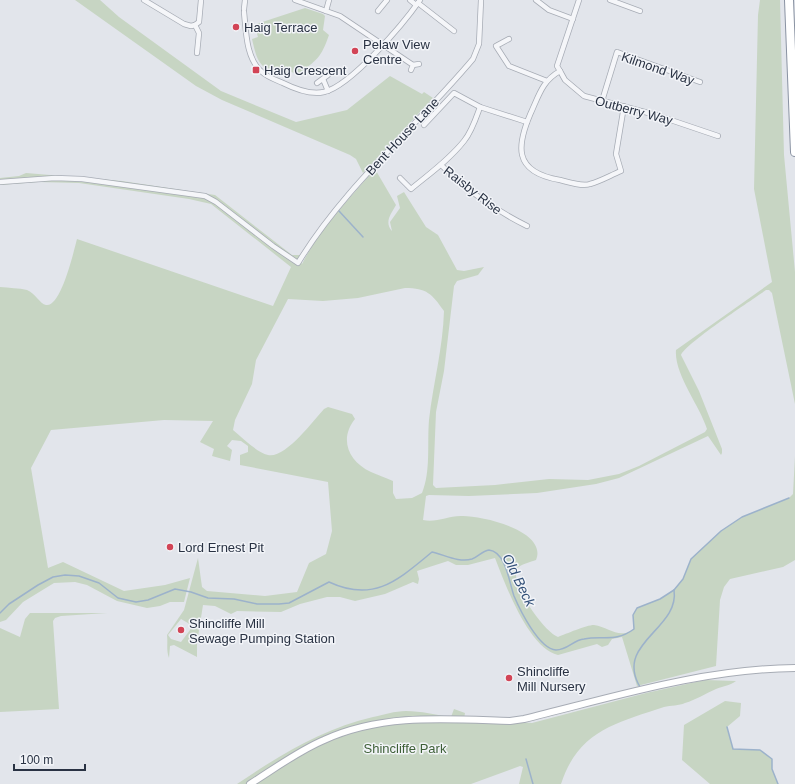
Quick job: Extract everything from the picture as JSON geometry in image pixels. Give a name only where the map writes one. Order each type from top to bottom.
[{"type":"highway","points":[[789,0],[795,152]]},
{"type":"main road","points":[[250,784],[323,740],[372,723],[397,720],[524,720],[691,679],[754,670],[795,668]]},
{"type":"street","points":[[144,0],[184,24],[195,25],[199,22],[201,0]]},
{"type":"street","points":[[245,0],[244,11],[251,56],[263,73],[302,91],[326,91],[354,72],[383,44],[418,3]]},
{"type":"street","points":[[295,0],[309,2],[326,11],[340,16],[383,44],[412,68],[419,64]]},
{"type":"street","points":[[326,11],[329,0]]},
{"type":"street","points":[[378,11],[387,0]]},
{"type":"street","points":[[410,0],[418,3],[454,31]]},
{"type":"street","name":"Bent House Lane","points":[[0,182],[55,178],[82,179],[205,196],[216,202],[273,246],[298,263],[330,217],[365,176],[473,59],[479,44],[481,0]]},
{"type":"street","points":[[536,0],[549,10],[573,20]]},
{"type":"street","points":[[579,0],[557,66],[560,72],[549,77],[527,122],[522,141],[523,161],[531,171],[547,178],[589,185],[621,171],[616,154],[624,106]]},
{"type":"street","points":[[610,0],[640,11]]},
{"type":"street","points":[[195,25],[199,33],[197,53]]},
{"type":"street","points":[[509,39],[496,46],[509,66],[547,81]]},
{"type":"street","name":"Kilmond Way","points":[[602,101],[617,52],[700,82]]},
{"type":"street","name":"Outberry Way","points":[[560,72],[565,80],[584,96],[656,115],[718,136]]},
{"type":"street","points":[[317,83],[328,75]]},
{"type":"street","points":[[323,79],[326,91]]},
{"type":"street","points":[[424,125],[454,93],[480,107],[527,122]]},
{"type":"street","points":[[400,178],[411,189],[441,165],[464,141],[472,128],[480,107]]},
{"type":"street","name":"Raisby Rise","points":[[441,165],[458,181],[484,198],[494,208],[527,226]]},
{"type":"green space","points":[[75,0],[100,0],[119,17],[221,91],[296,122],[347,110],[390,76],[422,94],[424,92],[433,98],[363,173],[356,159],[350,155],[222,100],[196,86]]},
{"type":"green space","points":[[760,0],[780,0],[784,155],[795,272],[795,404],[772,293],[769,290],[766,290],[694,341],[681,355],[699,391],[722,449],[721,455],[708,436],[619,478],[596,484],[537,493],[469,496],[429,495],[426,496],[423,520],[428,521],[458,516],[472,517],[498,522],[523,533],[532,541],[537,550],[536,560],[518,567],[516,576],[518,585],[530,607],[552,634],[558,637],[590,625],[599,626],[614,632],[624,633],[634,629],[633,615],[637,608],[660,599],[674,590],[683,579],[691,559],[721,531],[742,517],[789,498],[793,494],[795,456],[795,560],[783,567],[730,579],[724,587],[720,600],[716,666],[637,686],[622,637],[612,639],[608,645],[602,647],[597,644],[558,655],[547,650],[537,641],[519,614],[495,558],[468,565],[456,565],[448,561],[417,571],[419,579],[418,584],[413,582],[385,594],[355,601],[340,597],[327,597],[300,604],[281,612],[237,611],[231,614],[215,606],[203,605],[197,643],[197,657],[174,645],[170,646],[169,658],[167,649],[167,635],[184,610],[198,558],[202,587],[207,591],[265,596],[297,592],[309,563],[326,554],[332,531],[328,482],[240,465],[240,455],[248,452],[248,446],[241,441],[232,440],[227,446],[232,450],[230,461],[212,456],[214,449],[200,442],[213,421],[164,420],[51,430],[31,468],[48,568],[63,562],[124,591],[165,585],[190,578],[184,602],[170,602],[160,606],[147,608],[117,601],[87,585],[75,582],[54,583],[23,602],[6,620],[0,622],[0,287],[27,290],[44,304],[46,305],[52,303],[57,298],[62,288],[70,266],[77,239],[273,306],[291,267],[211,204],[189,199],[79,183],[38,182],[0,185],[0,178],[19,176],[26,173],[122,181],[215,195],[292,255],[299,255],[302,264],[317,238],[326,226],[375,169],[396,205],[388,221],[392,231],[390,222],[400,208],[397,196],[404,192],[426,227],[438,235],[457,270],[464,271],[484,267],[478,275],[457,281],[454,286],[444,371],[436,412],[433,485],[436,488],[495,485],[549,479],[588,480],[619,474],[639,466],[705,432],[707,429],[704,420],[679,369],[676,359],[676,350],[772,282],[754,189],[758,15]],"holes":[[[405,288],[419,289],[428,293],[436,300],[444,311],[442,339],[429,420],[427,476],[422,493],[412,498],[396,499],[393,493],[393,481],[371,472],[357,462],[348,449],[347,442],[350,427],[355,419],[352,414],[328,407],[324,409],[298,438],[275,455],[268,455],[259,451],[233,430],[235,420],[252,384],[256,360],[288,299],[323,301],[358,298]],[[181,619],[193,626],[181,642],[171,639],[168,635]]]},
{"type":"green space","points":[[305,8],[325,16],[323,30],[329,35],[326,43],[318,58],[298,74],[291,72],[277,76],[266,69],[259,61],[252,39],[258,37],[256,30],[250,29],[250,26]]},
{"type":"green space","points":[[30,613],[107,613],[61,616],[55,618],[53,621],[59,709],[0,712],[0,628],[20,637],[25,619]]},
{"type":"green space","name":"Shincliffe Park","points":[[705,680],[736,681],[689,702],[664,707],[630,718],[601,732],[588,741],[578,752],[568,766],[561,784],[519,784],[523,767],[520,766],[471,784],[237,784],[285,753],[336,728],[389,713],[412,711],[451,717],[454,709],[465,713],[464,719],[532,723],[646,693]]},
{"type":"green space","points":[[725,701],[741,703],[740,716],[727,727],[733,749],[760,750],[772,759],[772,769],[778,784],[710,784],[682,760],[684,725]]},
{"type":"waterway","points":[[339,211],[363,237]]},
{"type":"waterway","name":"Old Beck","points":[[0,613],[9,604],[38,585],[53,577],[65,575],[79,576],[99,583],[118,598],[136,602],[148,600],[175,589],[191,592],[208,598],[234,599],[257,604],[279,604],[289,603],[329,582],[345,588],[359,590],[372,589],[385,585],[408,571],[432,552],[457,559],[467,560],[489,550],[495,552],[503,562],[514,596],[531,628],[543,643],[550,648],[560,650],[580,640],[621,636],[634,629],[633,615],[637,608],[660,599],[674,590],[683,579],[691,559],[721,531],[742,517],[789,498]]},
{"type":"waterway","points":[[640,687],[634,672],[635,659],[641,647],[668,615],[673,604],[674,590]]},
{"type":"waterway","points":[[727,727],[733,749],[760,750],[772,759],[772,769],[778,784]]},
{"type":"waterway","points":[[526,759],[533,784]]},
{"type":"place","name":"Haig Terrace","points":[[236,27]]},
{"type":"place","name":"Pelaw View Centre","points":[[355,51]]},
{"type":"place","name":"Haig Crescent","points":[[256,70]]},
{"type":"place","name":"Lord Ernest Pit","points":[[170,547]]},
{"type":"place","name":"Shincliffe Mill Sewage Pumping Station","points":[[181,630]]},
{"type":"place","name":"Shincliffe Mill Nursery","points":[[509,678]]}]
